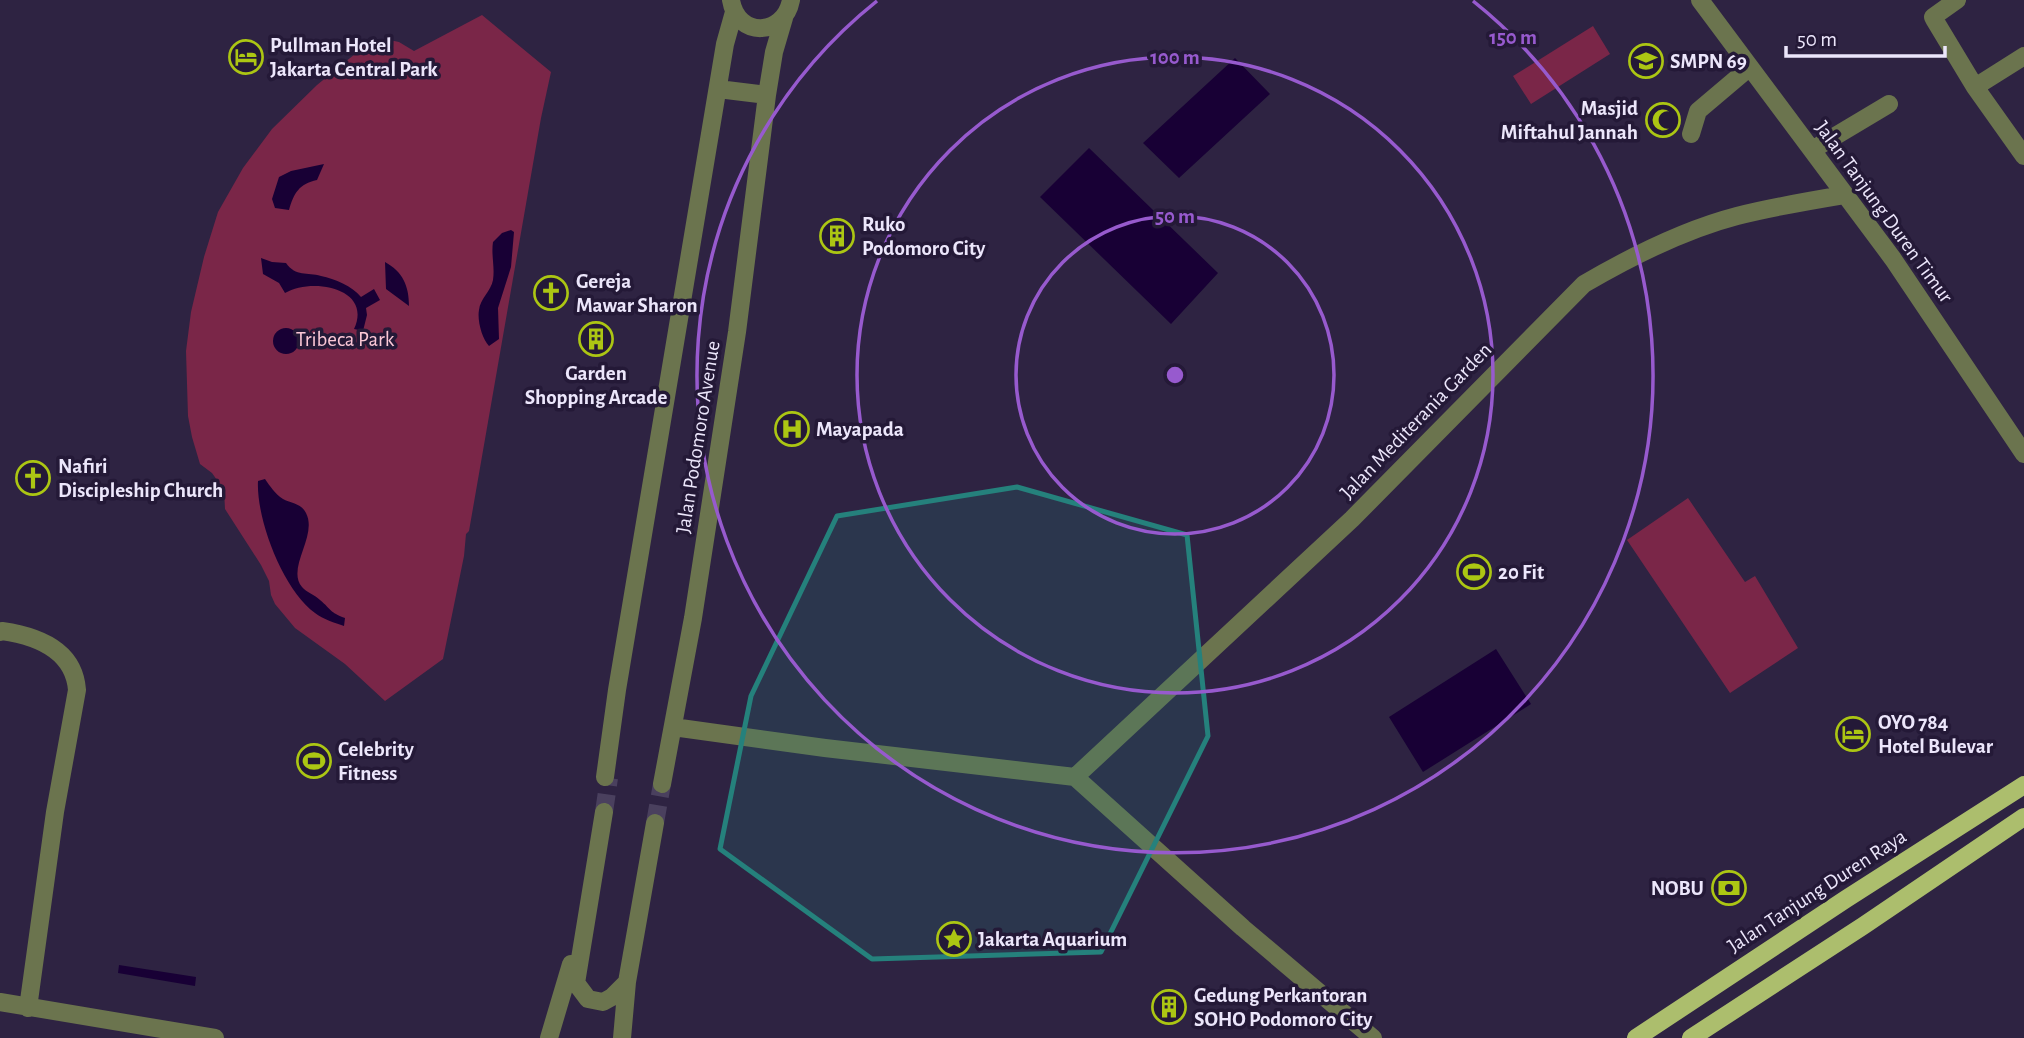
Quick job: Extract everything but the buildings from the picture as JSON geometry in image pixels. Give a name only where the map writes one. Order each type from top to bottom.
[{"type":"main road","name":"Jalan Tanjung Duren Raya","points":[[1636,1038],[2024,785]]},
{"type":"main road","points":[[1690,1038],[2024,817]]},
{"type":"street","name":"Jalan Podomoro Avenue","points":[[662,784],[693,618],[737,332],[774,52],[792,0]]},
{"type":"street","name":"Jalan Tanjung Duren Timur","points":[[1700,0],[1893,259],[2024,454]]},
{"type":"street","points":[[1948,2],[1933,17],[1975,87],[2024,156]]},
{"type":"street","name":"Jalan Podomoro Avenue","points":[[607,778],[617,690],[732,6]]},
{"type":"street","points":[[732,6],[740,20],[757,28],[767,28],[784,18]]},
{"type":"street","points":[[1975,87],[2024,55]]},
{"type":"street","points":[[1691,134],[1698,111],[1750,67]]},
{"type":"street","points":[[718,89],[767,95]]},
{"type":"street","points":[[1812,150],[1889,104]]},
{"type":"street","name":"Jalan Mediterania Garden","points":[[1075,777],[1352,519],[1584,284],[1629,258],[1736,216],[1843,195]]},
{"type":"street","points":[[0,632],[25,634],[45,641],[70,665],[76,678],[77,690],[55,812],[28,1008]]},
{"type":"street","points":[[673,727],[1075,777],[1242,928],[1373,1038]]},
{"type":"street","points":[[550,1038],[573,956],[601,810],[576,983],[588,999],[603,1002],[627,982]]},
{"type":"street","points":[[622,1038],[627,982],[655,824]]},
{"type":"street","points":[[0,1002],[215,1038]]},
{"type":"highlighted area","points":[[1017,487],[1187,535],[1208,736],[1101,952],[872,959],[720,849],[751,696],[837,516]]},
{"type":"green space","name":"Tribeca Park","points":[[482,15],[551,72],[469,531],[466,534],[443,659],[385,701],[345,664],[295,628],[275,604],[269,581],[261,565],[225,509],[224,490],[212,473],[200,464],[188,416],[186,351],[191,312],[218,212],[243,168],[272,129],[317,85],[366,45],[385,39],[399,42],[414,51]]},
{"type":"green space","points":[[1593,26],[1610,54],[1531,104],[1513,76]]},
{"type":"green space","points":[[1688,498],[1745,582],[1755,576],[1798,648],[1730,693],[1627,540]]},
{"type":"shaded area","points":[[1235,58],[1270,94],[1179,178],[1143,143]]},
{"type":"shaded area","points":[[1089,148],[1218,273],[1171,324],[1040,197]]},
{"type":"shaded area","points":[[324,164],[317,180],[298,190],[289,210],[275,208],[272,199],[279,177],[291,171]]},
{"type":"shaded area","points":[[511,230],[514,232],[511,267],[498,308],[499,339],[489,346],[481,329],[479,310],[493,280],[493,242],[502,233]]},
{"type":"shaded area","points":[[261,258],[286,263],[298,272],[337,281],[361,297],[374,289],[380,300],[366,308],[363,331],[354,329],[358,315],[355,304],[348,295],[337,290],[310,286],[285,293],[279,283],[263,274]]},
{"type":"shaded area","points":[[385,262],[404,280],[409,306],[386,289]]},
{"type":"shaded area","points":[[286,328],[295,332],[299,341],[295,350],[286,354],[277,350],[273,341],[277,332]]},
{"type":"shaded area","points":[[265,479],[280,497],[299,505],[306,513],[308,532],[299,561],[298,579],[304,589],[345,618],[344,626],[315,613],[292,588],[282,571],[262,514],[258,481]]},
{"type":"shaded area","points":[[1496,649],[1531,704],[1423,772],[1389,717]]},
{"type":"shaded area","points":[[119,965],[196,977],[195,986],[118,973]]},
{"type":"tunnel","points":[[604,812],[609,778]]},
{"type":"tunnel","points":[[655,823],[662,784]]},
{"type":"place","name":"Pullman Hotel Jakarta Central Park","points":[[246,57]]},
{"type":"place","name":"SMPN 69","points":[[1646,61]]},
{"type":"place","name":"Masjid Miftahul Jannah","points":[[1663,120]]},
{"type":"place","name":"Ruko Podomoro City","points":[[837,236]]},
{"type":"place","name":"Gereja Mawar Sharon","points":[[551,293]]},
{"type":"place","name":"Garden Shopping Arcade","points":[[596,339]]},
{"type":"place","name":"Mayapada","points":[[792,429]]},
{"type":"place","name":"Nafiri Discipleship Church","points":[[33,478]]},
{"type":"place","name":"20 Fit","points":[[1474,572]]},
{"type":"place","name":"OYO 784 Hotel Bulevar","points":[[1853,734]]},
{"type":"place","name":"Celebrity Fitness","points":[[314,761]]},
{"type":"place","name":"NOBU","points":[[1729,888]]},
{"type":"place","name":"Jakarta Aquarium","points":[[954,939]]},
{"type":"place","name":"Gedung Perkantoran SOHO Podomoro City","points":[[1169,1007]]}]
